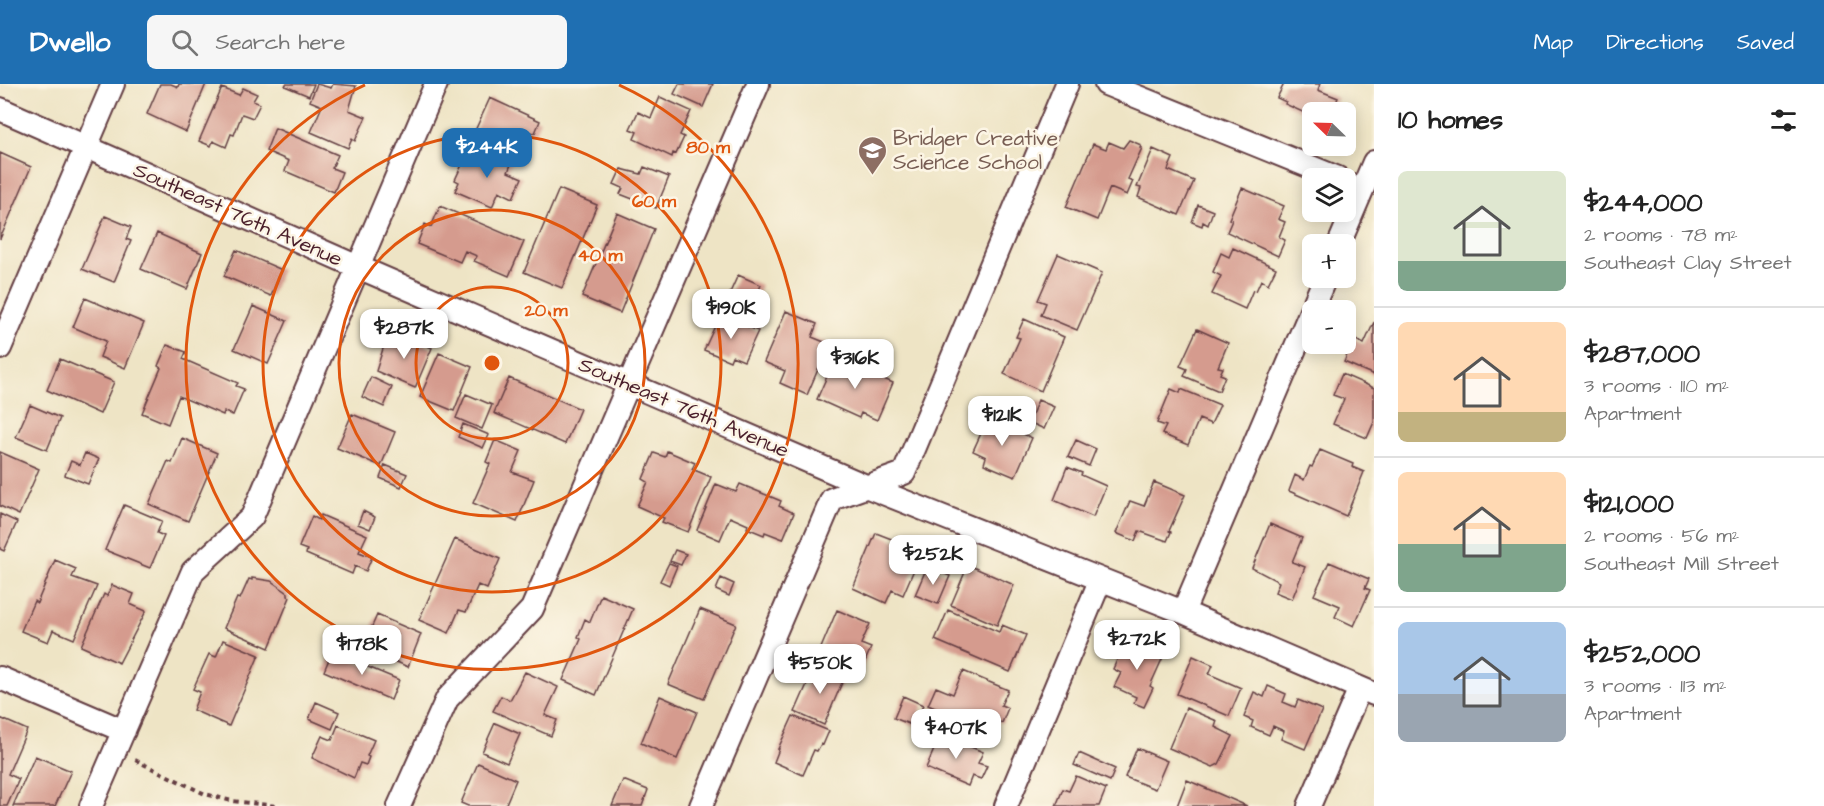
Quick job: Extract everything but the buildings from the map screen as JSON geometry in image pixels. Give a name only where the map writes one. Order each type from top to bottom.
[{"type":"street","points":[[0,348],[112,84]]},
{"type":"street","points":[[92,806],[192,571],[252,517],[436,84]]},
{"type":"street","points":[[399,806],[447,699],[532,609],[758,84]]},
{"type":"street","points":[[701,806],[832,499],[904,473],[1067,84]]},
{"type":"street","points":[[1106,84],[1313,168]]},
{"type":"street","name":"Southeast 76th Avenue","points":[[0,109],[358,267],[868,487],[1183,612],[1367,691]]},
{"type":"street","points":[[1343,234],[1374,162]]},
{"type":"street","points":[[1183,612],[1321,288]]},
{"type":"street","points":[[1005,806],[1100,581]]},
{"type":"street","points":[[0,678],[120,741]]},
{"type":"street","points":[[1310,806],[1367,691]]},
{"type":"path","points":[[120,741],[206,794],[232,801],[278,806]]},
{"type":"place","name":"Bridger Creative Science School","points":[[872,176]]}]
